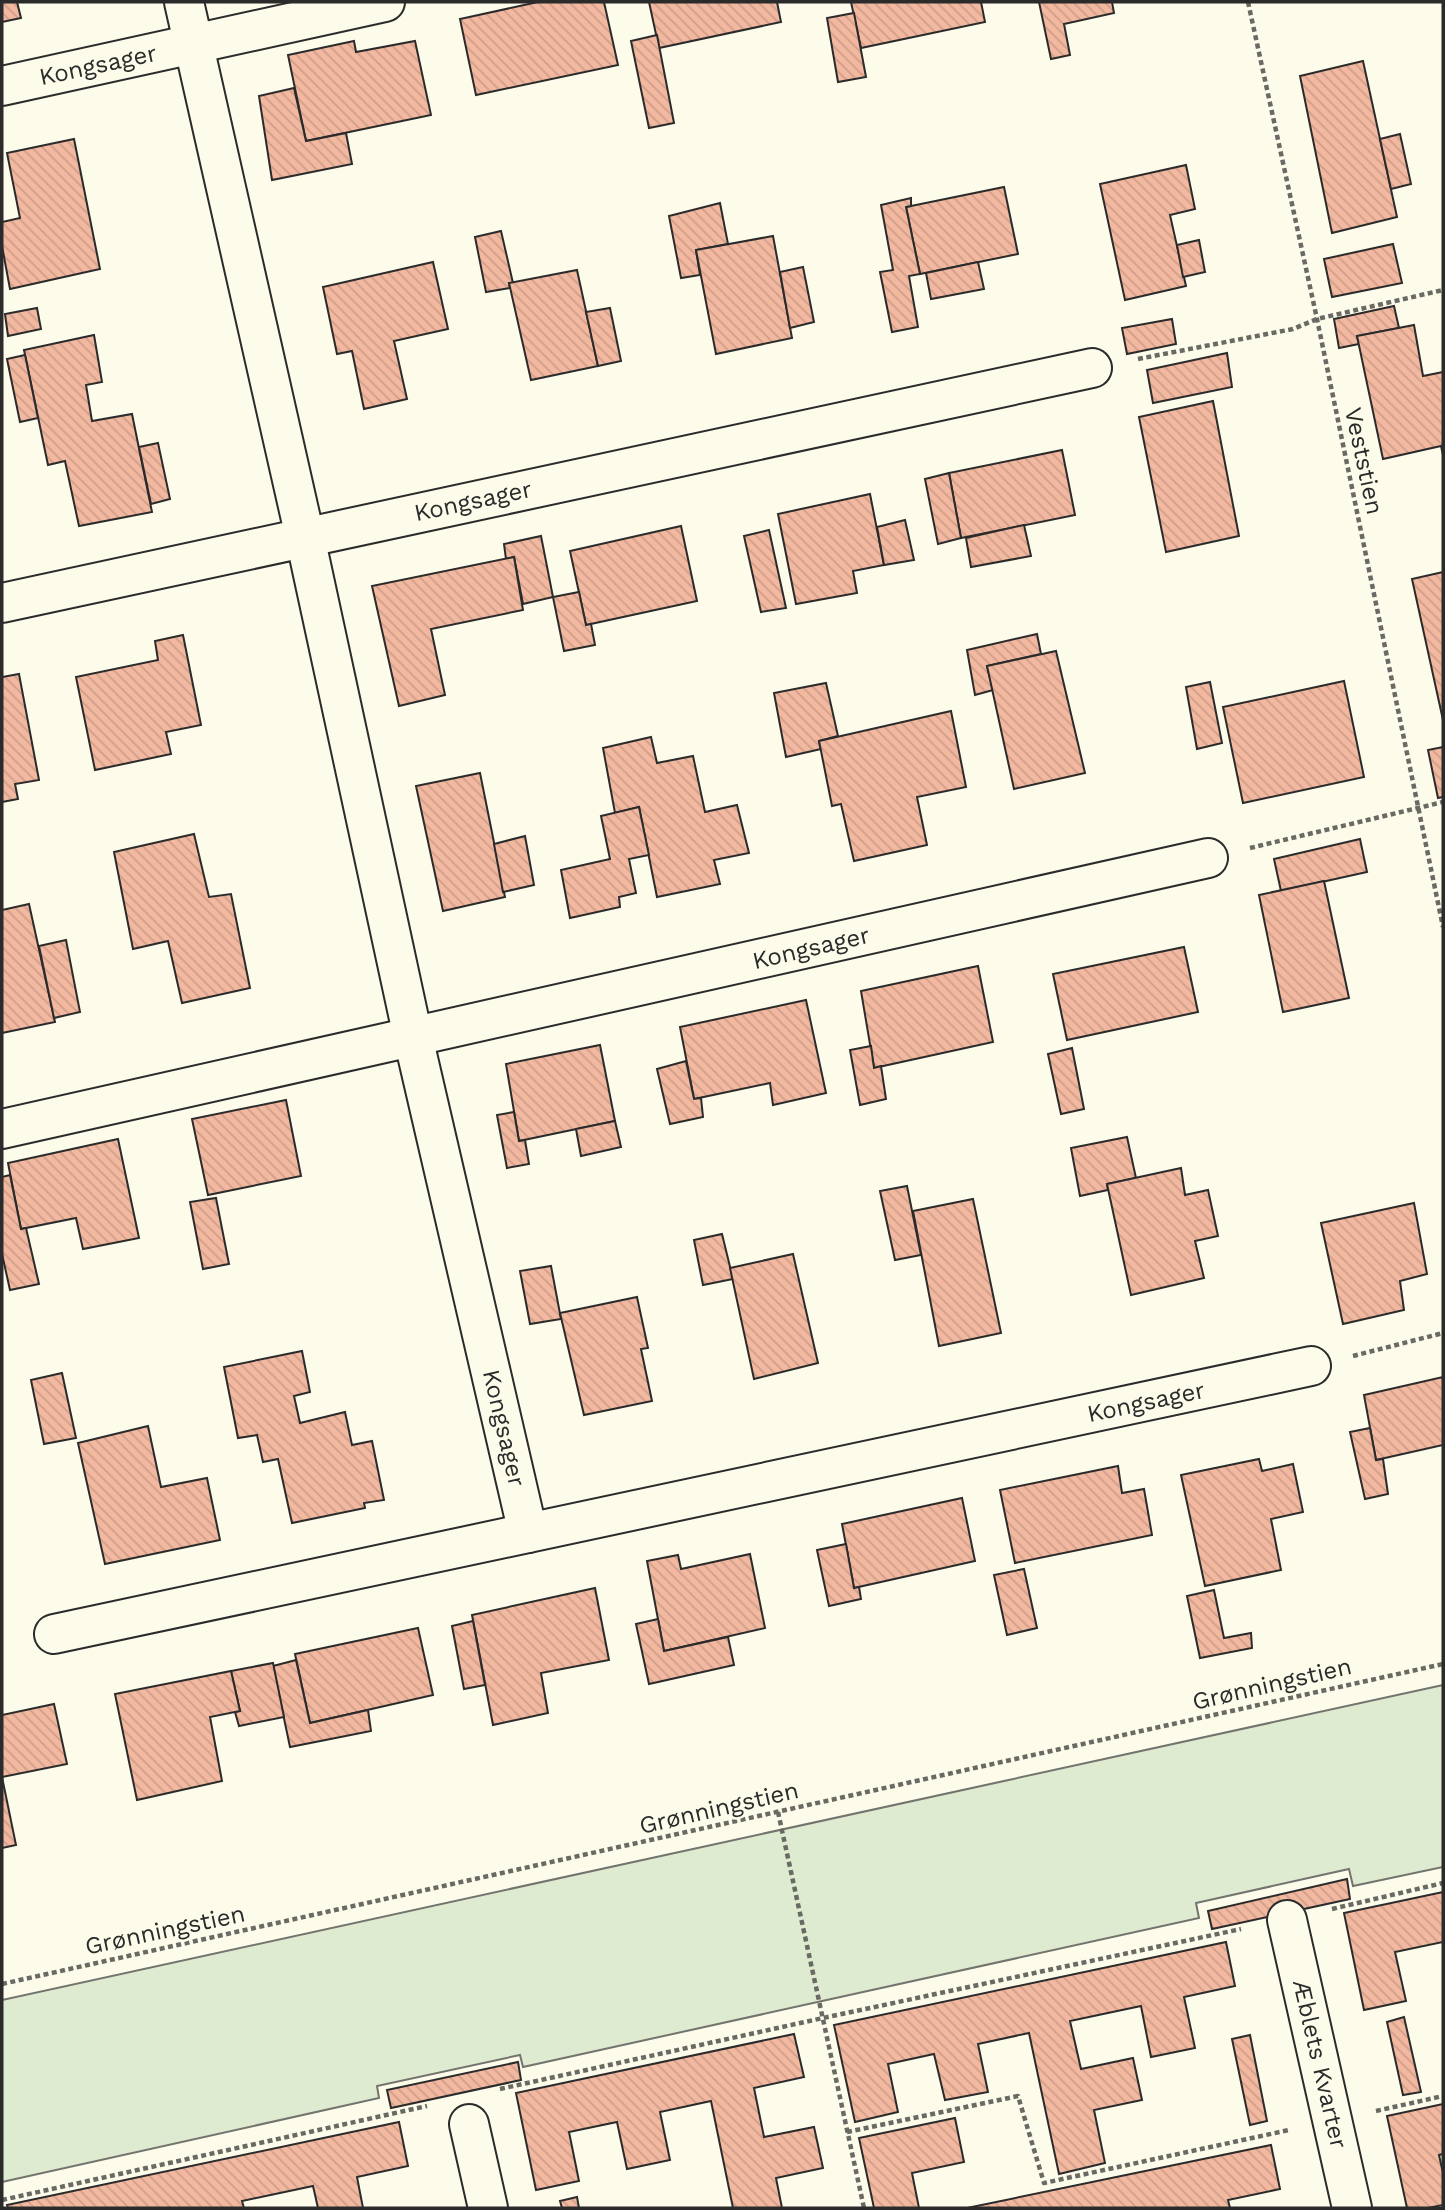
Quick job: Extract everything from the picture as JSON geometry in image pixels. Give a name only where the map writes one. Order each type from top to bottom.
[{"type":"street","name":"Kongsager","points":[[184,2],[305,537],[413,1037],[528,1533]]},
{"type":"street","name":"Kongsager","points":[[2,86],[385,2]]},
{"type":"street","name":"Kongsager","points":[[2,603],[1092,368]]},
{"type":"street","name":"Kongsager","points":[[2,1129],[1208,859]]},
{"type":"street","name":"Kongsager","points":[[54,1634],[1311,1366]]},
{"type":"street","name":"Æblets Kvarter","points":[[1287,1920],[1352,2208]]},
{"type":"street","points":[[470,2124],[488,2208]]},
{"type":"path","name":"Veststien","points":[[1248,2],[1317,319],[1443,927]]},
{"type":"path","points":[[1092,368],[1293,329],[1317,319],[1443,290]]},
{"type":"path","points":[[1208,859],[1443,802]]},
{"type":"path","points":[[1311,1366],[1443,1333]]},
{"type":"path","name":"Grønningstien","points":[[2,1984],[1443,1664]]},
{"type":"path","points":[[778,1812],[864,2208]]},
{"type":"path","points":[[490,2092],[1287,1920],[1443,1883]]},
{"type":"path","points":[[848,2132],[1018,2096],[1044,2183],[1443,2096]]},
{"type":"path","points":[[2,2200],[436,2104]]},
{"type":"green space","points":[[1443,1685],[1443,1867],[1353,1886],[1349,1869],[1196,1903],[1199,1918],[523,2067],[520,2055],[377,2086],[379,2098],[2,2182],[2,2000]]},
{"type":"building","points":[[2,2],[17,2],[21,18],[2,22]]},
{"type":"building","points":[[538,2],[604,2],[618,65],[476,95],[460,19]]},
{"type":"building","points":[[649,2],[777,2],[781,22],[659,48]]},
{"type":"building","points":[[851,2],[981,2],[985,22],[861,48]]},
{"type":"building","points":[[1039,2],[1112,2],[1114,13],[1064,24],[1070,55],[1051,59]]},
{"type":"building","points":[[854,13],[866,77],[838,82],[827,18]]},
{"type":"building","points":[[657,35],[674,123],[649,128],[631,41]]},
{"type":"building","points":[[354,41],[356,52],[415,41],[431,115],[306,141],[288,55]]},
{"type":"building","points":[[1363,61],[1397,217],[1332,233],[1300,76]]},
{"type":"building","points":[[294,88],[306,141],[346,133],[352,164],[272,180],[259,96]]},
{"type":"building","points":[[1400,134],[1411,184],[1391,189],[1380,139]]},
{"type":"building","points":[[74,139],[100,269],[10,289],[2,246],[2,222],[20,218],[7,153]]},
{"type":"building","points":[[1186,165],[1195,209],[1170,215],[1186,286],[1125,300],[1100,184]]},
{"type":"building","points":[[1004,187],[1018,254],[920,274],[906,207]]},
{"type":"building","points":[[911,198],[911,206],[906,207],[920,274],[909,276],[918,327],[892,332],[880,272],[893,270],[881,205]]},
{"type":"building","points":[[720,203],[728,244],[696,250],[700,275],[681,278],[669,216]]},
{"type":"building","points":[[501,231],[513,283],[509,283],[510,288],[486,292],[475,237]]},
{"type":"building","points":[[773,236],[792,338],[716,354],[696,250]]},
{"type":"building","points":[[1199,240],[1205,272],[1183,277],[1177,245]]},
{"type":"building","points":[[1393,244],[1402,283],[1332,297],[1324,259]]},
{"type":"building","points":[[433,262],[448,329],[394,341],[407,399],[364,409],[352,351],[337,354],[323,287]]},
{"type":"building","points":[[978,262],[984,289],[931,299],[926,273]]},
{"type":"building","points":[[803,267],[814,322],[790,328],[780,272]]},
{"type":"building","points":[[577,270],[598,366],[531,380],[509,283]]},
{"type":"building","points":[[1394,306],[1399,328],[1357,336],[1359,344],[1339,348],[1334,319]]},
{"type":"building","points":[[37,308],[41,329],[8,336],[5,314]]},
{"type":"building","points":[[610,308],[621,361],[598,366],[586,312]]},
{"type":"building","points":[[1172,319],[1176,344],[1127,354],[1122,328]]},
{"type":"building","points":[[1414,325],[1423,376],[1443,372],[1443,455],[1441,446],[1383,459],[1357,336]]},
{"type":"building","points":[[94,335],[102,382],[86,385],[92,421],[132,414],[152,512],[79,526],[65,461],[48,465],[24,350]]},
{"type":"building","points":[[1227,353],[1232,387],[1153,403],[1147,370]]},
{"type":"building","points":[[25,355],[38,418],[20,422],[7,359]]},
{"type":"building","points":[[1213,401],[1239,536],[1166,552],[1139,417]]},
{"type":"building","points":[[158,443],[170,499],[151,504],[139,447]]},
{"type":"building","points":[[1062,450],[1075,515],[961,538],[949,473]]},
{"type":"building","points":[[949,473],[961,538],[938,544],[925,479]]},
{"type":"building","points":[[870,494],[884,565],[853,571],[857,593],[796,604],[778,514]]},
{"type":"building","points":[[905,520],[914,560],[884,565],[877,527]]},
{"type":"building","points":[[1024,525],[1031,556],[971,567],[966,538]]},
{"type":"building","points":[[681,526],[697,601],[586,625],[570,551]]},
{"type":"building","points":[[769,530],[786,608],[761,612],[744,536]]},
{"type":"building","points":[[541,536],[553,597],[523,604],[514,557],[506,559],[504,544]]},
{"type":"building","points":[[514,557],[523,610],[431,629],[445,695],[399,706],[372,586]]},
{"type":"building","points":[[1443,572],[1443,720],[1412,579]]},
{"type":"building","points":[[579,592],[586,625],[591,624],[595,645],[564,651],[553,597]]},
{"type":"building","points":[[1037,634],[1041,654],[987,666],[993,690],[975,695],[967,650]]},
{"type":"building","points":[[183,635],[201,725],[166,732],[171,754],[95,770],[76,677],[158,660],[155,641]]},
{"type":"building","points":[[1056,651],[1085,773],[1014,789],[987,666]]},
{"type":"building","points":[[19,674],[39,780],[15,784],[18,799],[2,802],[2,677]]},
{"type":"building","points":[[1344,681],[1364,777],[1243,803],[1223,707]]},
{"type":"building","points":[[1210,682],[1222,743],[1197,749],[1186,687]]},
{"type":"building","points":[[826,683],[838,736],[819,741],[821,749],[786,757],[774,693]]},
{"type":"building","points":[[951,711],[966,787],[917,797],[927,845],[854,861],[841,804],[832,806],[819,741]]},
{"type":"building","points":[[651,737],[657,763],[693,756],[705,812],[737,805],[749,853],[714,860],[720,884],[657,897],[639,807],[615,813],[603,748]]},
{"type":"building","points":[[1443,747],[1443,797],[1438,798],[1428,750]]},
{"type":"building","points":[[480,773],[505,897],[443,911],[416,786]]},
{"type":"building","points":[[639,807],[649,855],[629,859],[636,893],[619,897],[620,907],[570,918],[561,870],[610,859],[601,816]]},
{"type":"building","points":[[194,834],[209,897],[231,894],[250,988],[182,1003],[168,941],[133,949],[114,852]]},
{"type":"building","points":[[525,836],[534,885],[503,892],[494,844]]},
{"type":"building","points":[[1360,839],[1367,872],[1281,891],[1274,859]]},
{"type":"building","points":[[1324,881],[1349,998],[1283,1012],[1259,895]]},
{"type":"building","points":[[29,904],[55,1022],[2,1033],[2,910]]},
{"type":"building","points":[[66,940],[80,1012],[54,1018],[39,946]]},
{"type":"building","points":[[1184,947],[1198,1012],[1067,1040],[1053,974]]},
{"type":"building","points":[[978,966],[993,1042],[874,1068],[861,991]]},
{"type":"building","points":[[806,1000],[826,1093],[773,1105],[770,1083],[694,1099],[680,1027]]},
{"type":"building","points":[[600,1045],[615,1121],[519,1141],[506,1064]]},
{"type":"building","points":[[871,1046],[874,1068],[881,1066],[886,1099],[860,1105],[850,1050]]},
{"type":"building","points":[[1072,1048],[1084,1109],[1061,1114],[1048,1054]]},
{"type":"building","points":[[686,1061],[694,1099],[701,1098],[703,1117],[670,1124],[657,1069]]},
{"type":"building","points":[[286,1100],[301,1176],[208,1195],[192,1119]]},
{"type":"building","points":[[514,1112],[519,1141],[525,1140],[529,1164],[507,1168],[497,1115]]},
{"type":"building","points":[[615,1121],[621,1147],[581,1156],[576,1129]]},
{"type":"building","points":[[1127,1137],[1136,1178],[1107,1184],[1108,1190],[1080,1196],[1071,1148]]},
{"type":"building","points":[[118,1139],[139,1238],[83,1249],[76,1218],[21,1229],[8,1163]]},
{"type":"building","points":[[1181,1168],[1185,1195],[1208,1190],[1218,1236],[1195,1241],[1204,1278],[1131,1295],[1107,1184]]},
{"type":"building","points":[[10,1175],[21,1229],[26,1228],[39,1284],[10,1290],[2,1254],[2,1177]]},
{"type":"building","points":[[907,1186],[921,1255],[895,1260],[880,1191]]},
{"type":"building","points":[[216,1198],[229,1264],[203,1269],[190,1202]]},
{"type":"building","points":[[973,1199],[1001,1333],[939,1346],[913,1211]]},
{"type":"building","points":[[1414,1203],[1427,1274],[1400,1281],[1404,1310],[1343,1324],[1321,1223]]},
{"type":"building","points":[[722,1234],[733,1279],[703,1285],[694,1240]]},
{"type":"building","points":[[793,1254],[818,1363],[754,1379],[730,1268]]},
{"type":"building","points":[[551,1266],[561,1319],[530,1324],[520,1271]]},
{"type":"building","points":[[637,1297],[648,1348],[641,1349],[652,1401],[584,1415],[560,1313]]},
{"type":"building","points":[[302,1351],[310,1392],[294,1396],[300,1423],[345,1412],[352,1445],[372,1441],[384,1500],[364,1503],[365,1508],[292,1523],[278,1459],[263,1462],[257,1435],[238,1438],[224,1367]]},
{"type":"building","points":[[62,1373],[76,1438],[44,1444],[31,1380]]},
{"type":"building","points":[[1443,1377],[1443,1445],[1376,1460],[1364,1395]]},
{"type":"building","points":[[148,1426],[161,1487],[207,1478],[220,1540],[105,1564],[78,1443]]},
{"type":"building","points":[[1370,1428],[1376,1460],[1383,1459],[1388,1494],[1365,1499],[1350,1432]]},
{"type":"building","points":[[1259,1459],[1262,1471],[1293,1464],[1303,1512],[1271,1519],[1281,1570],[1205,1586],[1181,1475]]},
{"type":"building","points":[[1118,1466],[1122,1493],[1144,1489],[1152,1535],[1015,1563],[1000,1490]]},
{"type":"building","points":[[962,1498],[975,1561],[854,1588],[842,1524]]},
{"type":"building","points":[[846,1544],[854,1588],[859,1587],[861,1599],[829,1606],[817,1550]]},
{"type":"building","points":[[750,1554],[765,1628],[664,1651],[647,1561],[678,1555],[681,1569]]},
{"type":"building","points":[[1024,1569],[1037,1628],[1007,1635],[994,1575]]},
{"type":"building","points":[[595,1588],[609,1660],[541,1673],[548,1713],[493,1725],[472,1615]]},
{"type":"building","points":[[1214,1590],[1224,1638],[1251,1633],[1252,1648],[1200,1658],[1187,1596]]},
{"type":"building","points":[[658,1619],[664,1651],[728,1637],[734,1665],[649,1684],[636,1624]]},
{"type":"building","points":[[473,1621],[485,1685],[464,1689],[452,1626]]},
{"type":"building","points":[[418,1628],[433,1695],[310,1723],[295,1654]]},
{"type":"building","points":[[296,1660],[310,1723],[368,1710],[371,1731],[290,1747],[273,1666]]},
{"type":"building","points":[[273,1663],[284,1717],[239,1726],[235,1712],[240,1711],[231,1671]]},
{"type":"building","points":[[231,1671],[240,1711],[210,1717],[222,1781],[137,1800],[115,1694]]},
{"type":"building","points":[[54,1704],[67,1764],[2,1777],[2,1715]]},
{"type":"building","points":[[2,1777],[16,1845],[2,1848]]},
{"type":"building","points":[[1347,1879],[1350,1899],[1212,1929],[1208,1911]]},
{"type":"building","points":[[1443,1892],[1443,1942],[1395,1952],[1406,2001],[1364,2010],[1344,1913]]},
{"type":"building","points":[[1226,1942],[1235,1986],[1184,1997],[1195,2048],[1151,2057],[1141,2006],[1070,2021],[1081,2069],[1133,2058],[1142,2100],[1094,2110],[1105,2163],[1059,2174],[1029,2033],[978,2044],[988,2092],[945,2100],[934,2054],[888,2064],[898,2112],[855,2122],[834,2025]]},
{"type":"building","points":[[1404,2017],[1421,2092],[1403,2095],[1387,2022]]},
{"type":"building","points":[[794,2034],[804,2077],[754,2088],[764,2137],[814,2127],[823,2168],[776,2178],[782,2208],[733,2208],[711,2101],[660,2112],[670,2160],[627,2169],[617,2122],[569,2132],[579,2181],[536,2190],[516,2093]]},
{"type":"building","points":[[1250,2035],[1267,2121],[1250,2125],[1232,2039]]},
{"type":"building","points":[[518,2062],[521,2080],[391,2108],[387,2090]]},
{"type":"building","points":[[1443,2104],[1443,2154],[1439,2155],[1443,2173],[1443,2205],[1407,2208],[1387,2116]]},
{"type":"building","points":[[955,2118],[964,2162],[912,2173],[919,2208],[874,2208],[859,2138]]},
{"type":"building","points":[[399,2122],[408,2166],[357,2177],[363,2208],[318,2208],[313,2186],[242,2201],[244,2208],[8,2208],[7,2205]]},
{"type":"building","points":[[1271,2145],[1280,2189],[1228,2200],[1230,2208],[967,2208]]},
{"type":"building","points":[[577,2197],[579,2208],[562,2208],[560,2201]]}]
